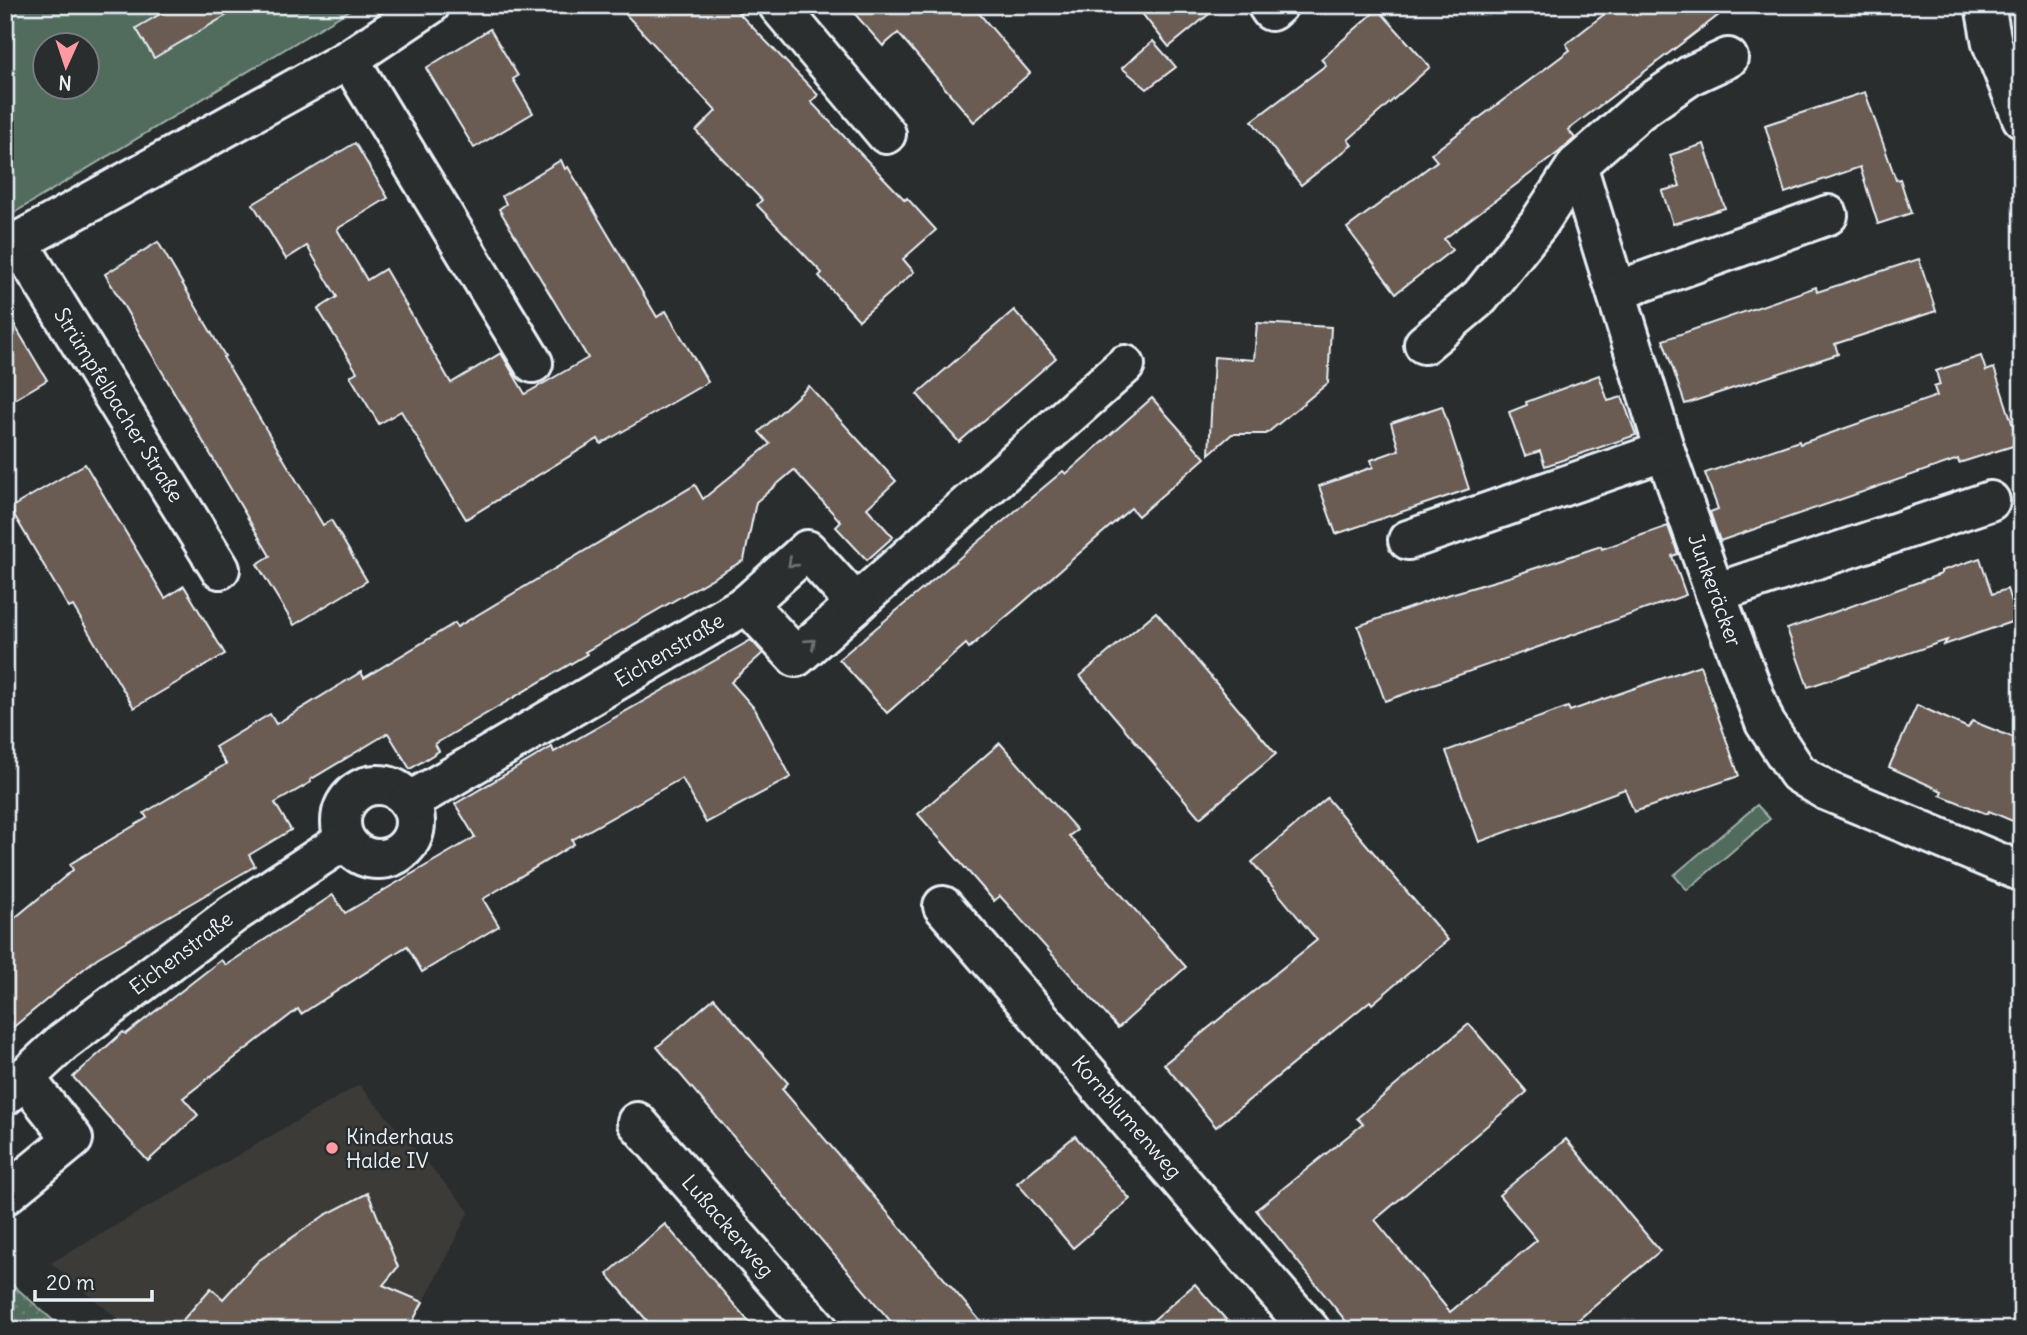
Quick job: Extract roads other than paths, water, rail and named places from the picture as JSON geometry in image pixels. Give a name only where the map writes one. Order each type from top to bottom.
[{"type":"street","name":"Strümpfelbacher Straße","points":[[220,569],[12,244],[349,58],[430,5]]},
{"type":"street","points":[[778,5],[886,134]]},
{"type":"street","points":[[1267,5],[1271,11],[1278,5]]},
{"type":"street","points":[[1985,5],[1992,43],[2022,118]]},
{"type":"street","points":[[349,58],[533,363]]},
{"type":"street","points":[[1424,344],[1480,297],[1539,223],[1577,165],[1640,110],[1691,75],[1728,58]]},
{"type":"street","name":"Junkeräcker","points":[[1577,165],[1665,451],[1714,593],[1765,723],[1798,773],[1827,791],[2022,872]]},
{"type":"street","points":[[1617,291],[1828,215]]},
{"type":"street","name":"Eichenstraße","points":[[747,604],[796,657],[1125,365]]},
{"type":"street","points":[[1408,540],[1665,451]]},
{"type":"street","points":[[1714,593],[1990,501]]},
{"type":"street","name":"Eichenstraße","points":[[409,802],[747,604],[807,550],[856,604]]},
{"type":"street","points":[[377,785],[395,789],[409,802],[415,818],[413,835],[404,849],[389,858],[372,859],[356,853],[345,840],[341,821],[346,803],[359,790],[377,785]]},
{"type":"street","name":"Eichenstraße","points":[[5,1195],[74,1139],[14,1087],[63,1042],[222,922],[345,840]]},
{"type":"street","name":"Kornblumenweg","points":[[943,906],[1310,1330]]},
{"type":"street","name":"Lußackerweg","points":[[637,1122],[819,1330]]},
{"type":"place","name":"Kinderhaus Halde IV","points":[[332,1148]]}]
